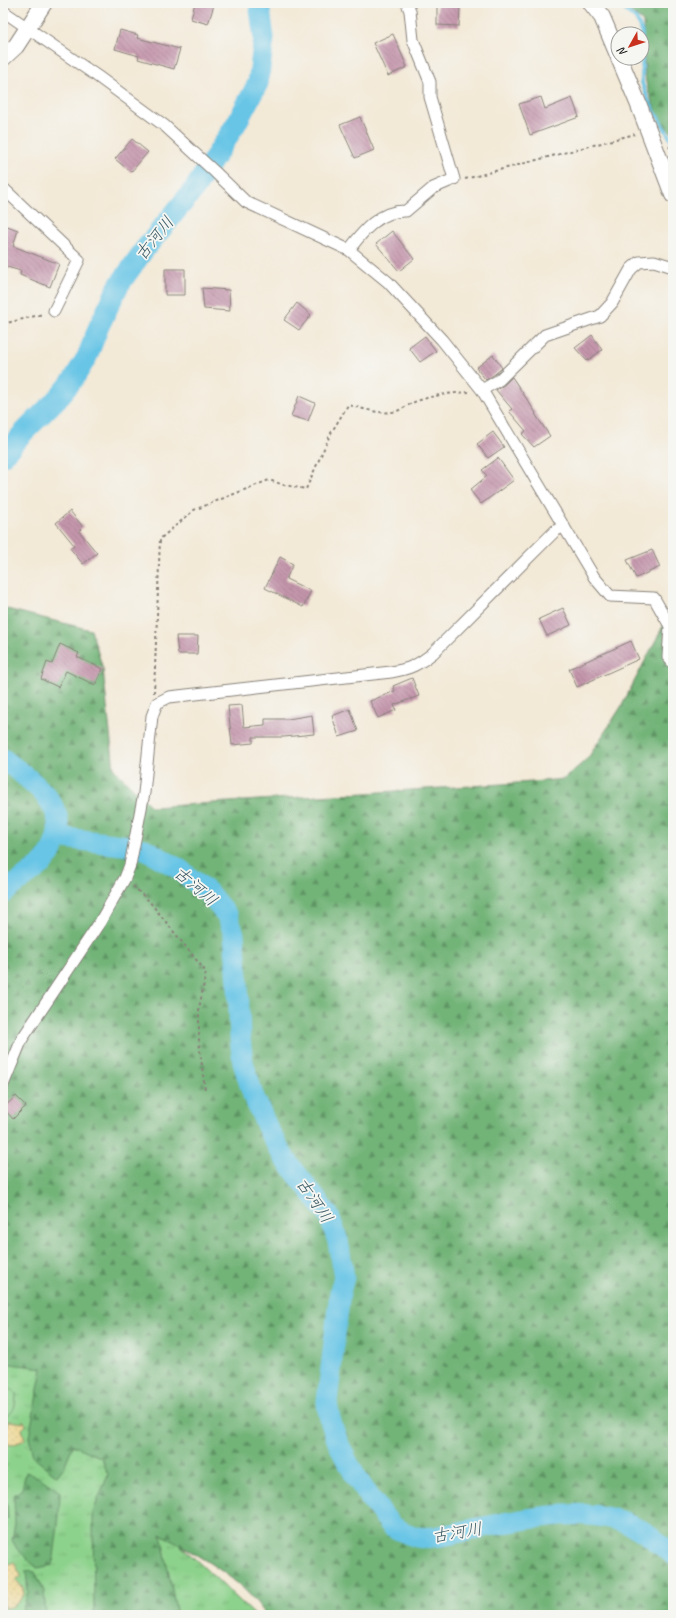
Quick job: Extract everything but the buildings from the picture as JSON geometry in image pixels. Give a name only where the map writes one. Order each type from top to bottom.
[{"type":"main road","points":[[3,58],[16,46],[44,3]]},
{"type":"main road","points":[[591,3],[602,17],[610,36]]},
{"type":"main road","points":[[622,66],[649,130],[673,195]]},
{"type":"street","points":[[349,250],[365,229],[382,217],[398,211],[406,212],[433,188],[454,179],[430,97],[430,82],[413,40],[410,11],[407,3]]},
{"type":"street","points":[[3,11],[97,76],[165,126],[246,202],[349,250],[388,282],[442,340],[482,390],[594,577],[610,596],[654,598],[670,626],[668,657],[673,663]]},
{"type":"street","points":[[3,188],[79,260],[54,311]]},
{"type":"street","points":[[482,390],[499,380],[545,335],[600,316],[612,303],[631,269],[639,262],[654,261],[673,267]]},
{"type":"street","points":[[3,1085],[22,1039],[100,922],[125,878],[130,865],[144,793],[152,716],[157,702],[169,697],[410,669],[433,653],[555,531],[564,526]]},
{"type":"path","points":[[454,179],[470,179],[649,130]]},
{"type":"path","points":[[3,324],[54,311]]},
{"type":"path","points":[[157,702],[154,693],[160,539],[194,510],[269,480],[284,486],[306,489],[331,433],[348,405],[376,411],[391,412],[403,409],[415,402],[443,394],[482,390]]},
{"type":"path","points":[[125,878],[149,902],[206,972],[199,1009],[199,1042],[205,1090]]},
{"type":"green space","points":[[621,3],[673,3],[673,133],[668,130],[660,118],[647,87],[644,66],[650,66],[650,26],[643,26],[643,22]]},
{"type":"green space","points":[[673,607],[673,1615],[266,1615],[256,1602],[232,1579],[161,1534],[177,1615],[94,1615],[93,1512],[108,1475],[102,1458],[73,1445],[64,1467],[57,1476],[33,1457],[29,1437],[42,1368],[3,1363],[3,608],[91,630],[103,669],[114,769],[152,807],[564,779],[588,758],[621,707]]},
{"type":"green space","points":[[3,1127],[147,1514],[255,1615],[3,1615]]},
{"type":"green space","points":[[3,1383],[16,1393],[16,1401],[10,1414],[3,1418]]},
{"type":"green space","points":[[26,1472],[40,1478],[60,1492],[59,1516],[53,1565],[37,1568],[17,1549],[12,1540],[15,1524],[14,1495],[22,1489]]},
{"type":"green space","points":[[3,1497],[7,1504],[8,1519],[3,1519]]},
{"type":"green space","points":[[26,1571],[35,1572],[44,1591],[46,1615],[21,1615],[28,1592]]},
{"type":"sand","points":[[23,1420],[26,1425],[22,1429],[25,1440],[12,1445],[3,1443],[3,1427],[10,1421],[23,1423]]},
{"type":"sand","points":[[14,1562],[21,1576],[16,1580],[23,1588],[24,1594],[15,1604],[7,1608],[3,1608],[3,1577],[7,1565]]},
{"type":"waterway","name":"古河川","points":[[3,456],[22,434],[60,396],[73,380],[87,357],[99,326],[119,285],[144,250],[195,188],[236,124],[258,83],[264,38],[259,3]]},
{"type":"waterway","points":[[616,3],[636,19],[642,32],[642,83],[648,100],[673,143]]},
{"type":"waterway","name":"古河川","points":[[3,759],[35,784],[44,794],[52,805],[57,817],[58,829],[54,846],[44,862],[3,894]]},
{"type":"waterway","name":"古河川","points":[[57,837],[145,849],[179,869],[208,892],[228,917],[234,934],[238,982],[240,1038],[243,1062],[253,1095],[269,1131],[284,1157],[329,1216],[338,1241],[344,1277],[340,1292],[327,1402],[329,1416],[346,1460],[363,1488],[389,1523],[400,1531],[423,1538],[539,1517],[562,1515],[607,1517],[628,1524],[647,1534],[673,1554]]}]
